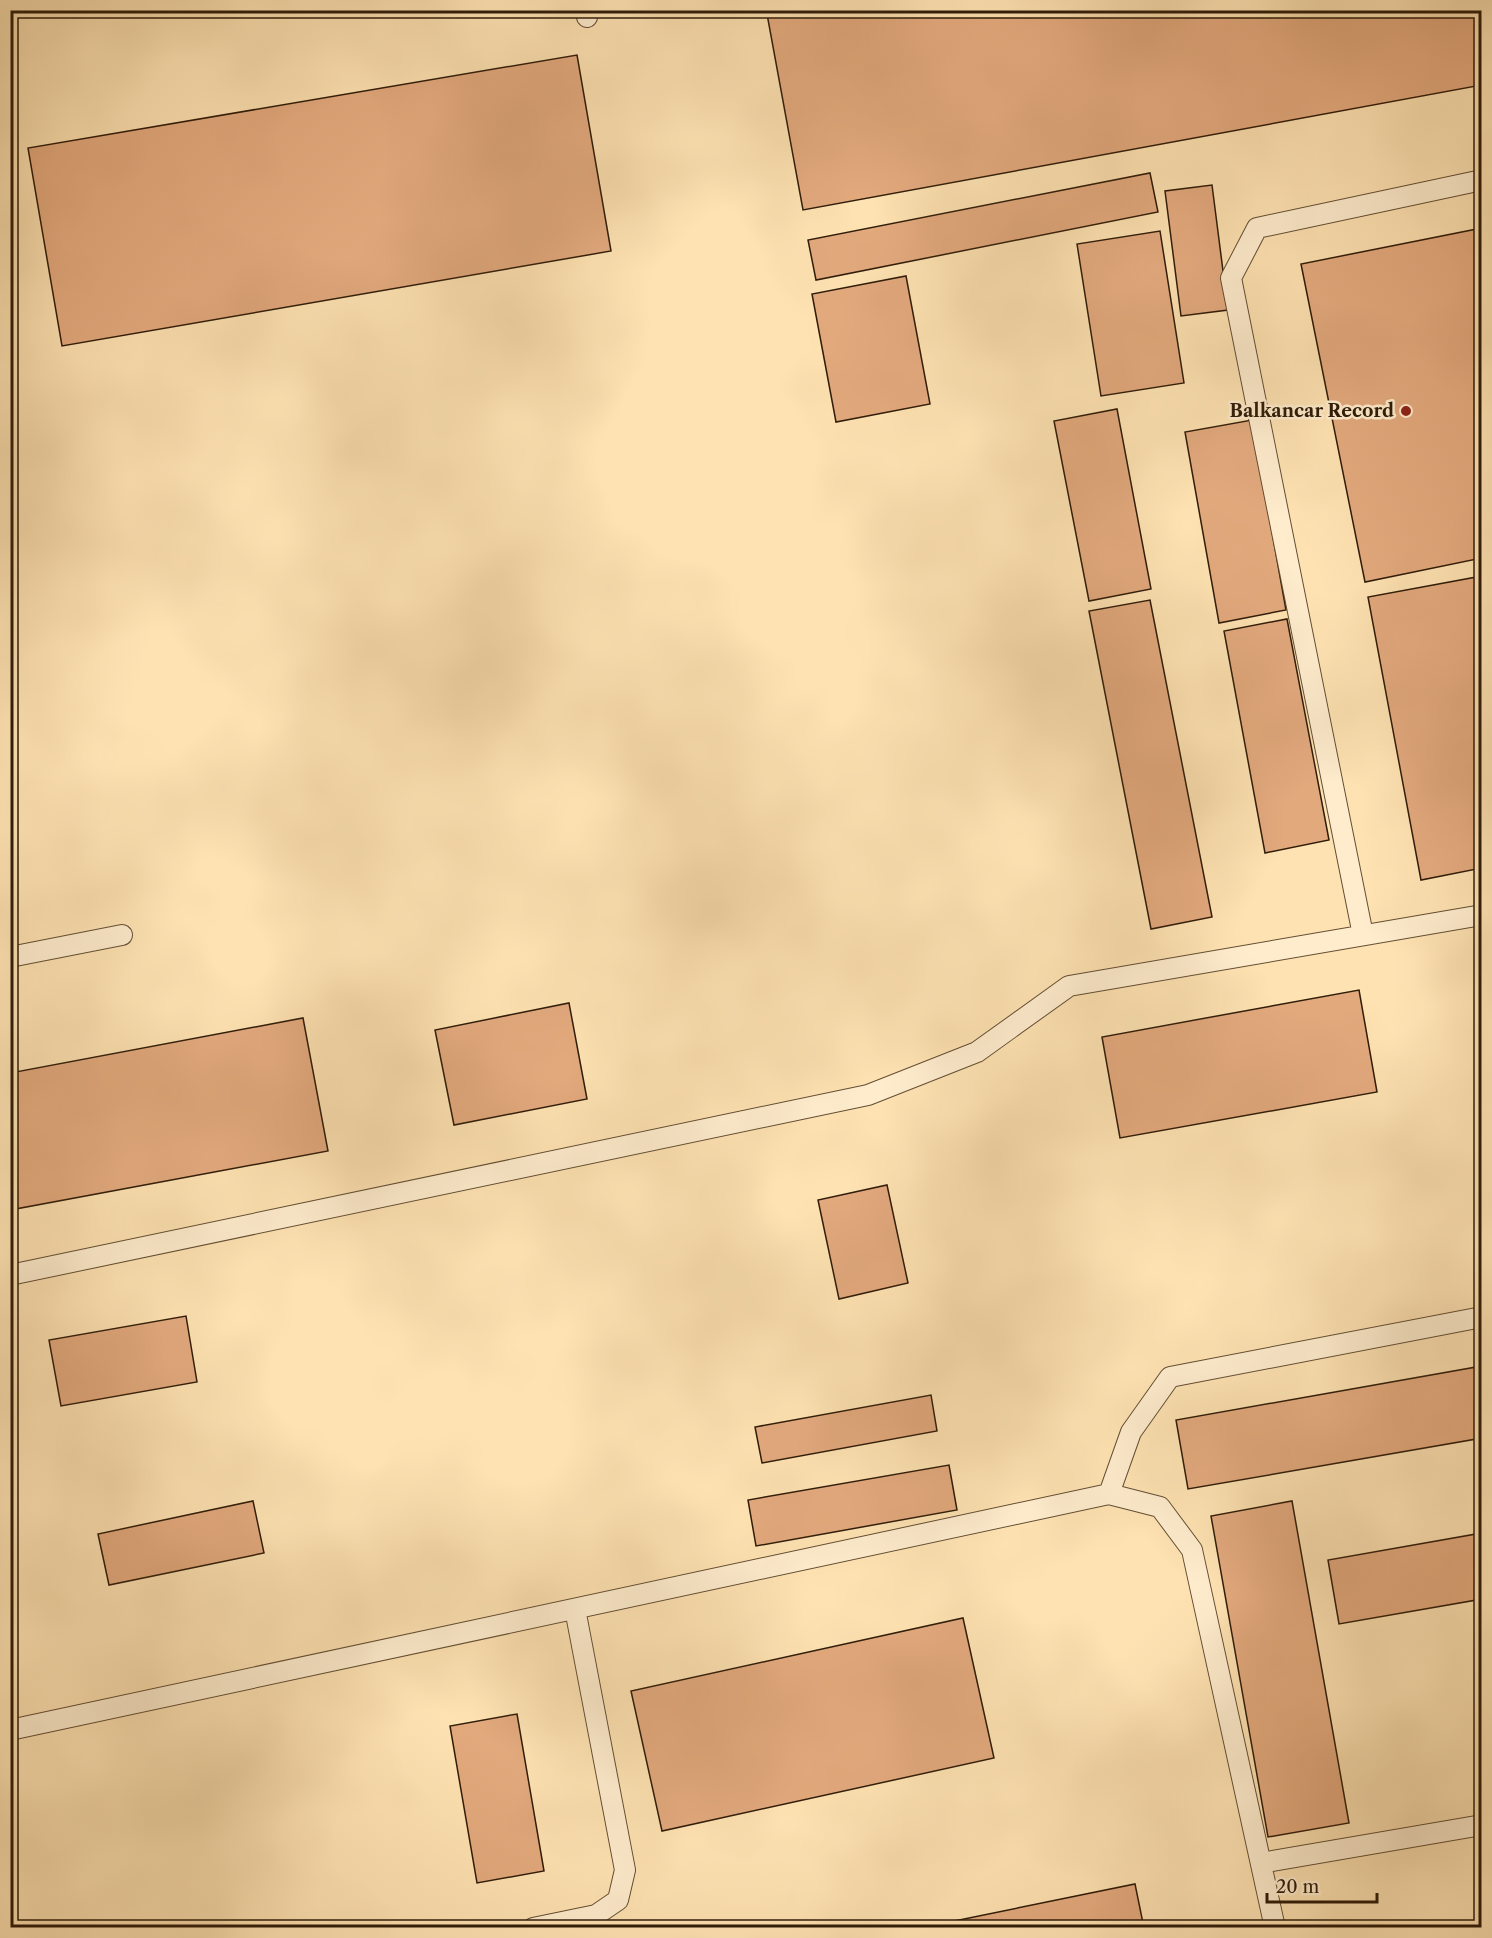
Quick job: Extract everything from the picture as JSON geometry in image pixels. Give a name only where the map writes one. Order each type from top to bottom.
[{"type":"lane","points":[[1363,935],[1231,278],[1257,228],[1482,180]]},
{"type":"lane","points":[[10,1275],[868,1095],[977,1052],[1069,986],[1482,915]]},
{"type":"lane","points":[[10,957],[122,935]]},
{"type":"lane","points":[[1109,1494],[1131,1432],[1170,1377],[1482,1317]]},
{"type":"lane","points":[[10,1730],[1109,1494],[1160,1507],[1192,1550],[1275,1928]]},
{"type":"lane","points":[[532,1928],[596,1915],[618,1900],[625,1870],[575,1609]]},
{"type":"lane","points":[[1261,1863],[1482,1825]]},
{"type":"building","points":[[785,10],[1482,10],[1482,85],[803,210],[767,14]]},
{"type":"building","points":[[577,55],[611,251],[62,346],[28,148]]},
{"type":"building","points":[[1150,173],[1158,212],[816,280],[808,240]]},
{"type":"building","points":[[1212,185],[1228,310],[1181,316],[1165,191]]},
{"type":"building","name":"Balkancar Record","points":[[1482,228],[1482,558],[1365,582],[1301,264]]},
{"type":"building","points":[[1160,231],[1184,383],[1101,396],[1077,244]]},
{"type":"building","points":[[906,276],[930,404],[836,422],[812,294]]},
{"type":"building","points":[[1117,409],[1151,589],[1089,601],[1054,421]]},
{"type":"building","points":[[1252,420],[1286,610],[1219,623],[1185,432]]},
{"type":"building","points":[[1482,576],[1482,868],[1421,880],[1368,597]]},
{"type":"building","points":[[1150,600],[1212,917],[1151,929],[1089,611]]},
{"type":"building","points":[[1287,619],[1329,840],[1265,853],[1224,631]]},
{"type":"building","points":[[1359,990],[1377,1092],[1120,1138],[1102,1037]]},
{"type":"building","points":[[569,1003],[587,1099],[454,1125],[435,1030]]},
{"type":"building","points":[[303,1018],[328,1151],[10,1210],[10,1073]]},
{"type":"building","points":[[887,1185],[908,1283],[839,1299],[818,1200]]},
{"type":"building","points":[[186,1316],[197,1382],[61,1406],[49,1340]]},
{"type":"building","points":[[1482,1366],[1482,1438],[1188,1489],[1176,1420]]},
{"type":"building","points":[[931,1395],[937,1431],[762,1463],[755,1427]]},
{"type":"building","points":[[949,1465],[957,1510],[756,1546],[748,1500]]},
{"type":"building","points":[[253,1501],[264,1553],[109,1585],[98,1534]]},
{"type":"building","points":[[1292,1501],[1349,1823],[1268,1837],[1211,1516]]},
{"type":"building","points":[[1482,1533],[1482,1599],[1339,1624],[1328,1560]]},
{"type":"building","points":[[963,1618],[994,1758],[662,1831],[631,1691]]},
{"type":"building","points":[[517,1714],[544,1871],[477,1883],[450,1726]]},
{"type":"building","points":[[1135,1884],[1144,1928],[920,1928]]},
{"type":"place","name":"Balkancar Record","points":[[1406,411]]}]
